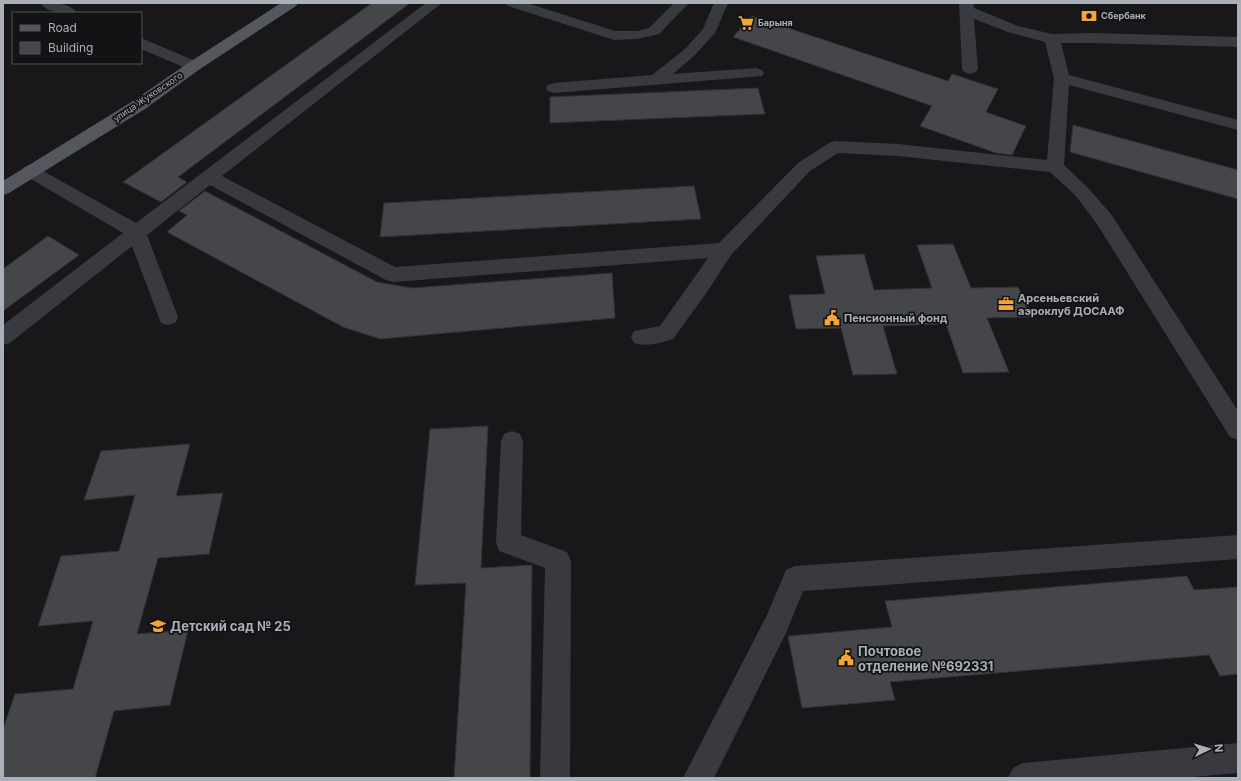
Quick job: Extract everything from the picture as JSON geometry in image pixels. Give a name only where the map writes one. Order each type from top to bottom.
[{"type":"main road","name":"улица Жуковского","points":[[3,189],[138,105],[290,3]]},
{"type":"street","points":[[47,3],[68,12]]},
{"type":"street","points":[[3,337],[136,232],[210,177],[435,3]]},
{"type":"street","points":[[513,3],[614,36],[638,36],[654,31],[682,3]]},
{"type":"street","points":[[656,80],[690,52],[710,30],[721,3]]},
{"type":"street","points":[[970,69],[966,7],[1013,29],[1052,39],[1091,38],[1238,42]]},
{"type":"street","points":[[1052,39],[1062,78],[1054,167]]},
{"type":"street","points":[[142,43],[194,66]]},
{"type":"street","points":[[554,88],[756,73]]},
{"type":"street","points":[[1062,78],[1238,125]]},
{"type":"street","points":[[642,337],[666,333],[700,287],[724,250],[804,167],[835,147],[898,150],[1054,167],[1082,192],[1104,219],[1238,430]]},
{"type":"street","points":[[30,171],[136,232],[168,317]]},
{"type":"street","points":[[210,177],[393,275],[724,250]]},
{"type":"street","points":[[512,441],[508,542],[558,562],[555,778]]},
{"type":"street","points":[[698,778],[777,624],[795,579],[1238,547]]},
{"type":"street","points":[[1023,778],[1238,758]]},
{"type":"building","points":[[372,3],[410,3],[178,177],[187,182],[161,202],[123,182]]},
{"type":"building","points":[[752,16],[948,81],[952,74],[998,89],[986,112],[1026,126],[1012,155],[996,153],[920,126],[932,106],[733,37]]},
{"type":"building","points":[[758,88],[765,114],[550,123],[550,97]]},
{"type":"building","points":[[1073,125],[1238,170],[1238,199],[1070,152]]},
{"type":"building","points":[[694,186],[701,219],[380,237],[384,203]]},
{"type":"building","points":[[205,191],[377,282],[412,288],[612,273],[615,318],[380,339],[343,327],[167,232],[187,215],[179,211]]},
{"type":"building","points":[[48,236],[79,255],[3,311],[3,269]]},
{"type":"building","points":[[953,244],[971,288],[1018,287],[1031,317],[987,318],[1009,372],[963,373],[946,324],[883,326],[897,374],[853,375],[841,328],[796,329],[789,295],[825,294],[816,256],[864,254],[874,290],[932,288],[917,245]]},
{"type":"building","points":[[488,426],[481,568],[532,565],[530,778],[454,778],[466,583],[415,585],[430,429]]},
{"type":"building","points":[[190,444],[176,496],[223,493],[209,554],[158,558],[137,634],[188,630],[170,705],[114,711],[95,778],[3,778],[3,729],[15,694],[73,689],[93,621],[38,626],[61,556],[119,551],[135,495],[84,500],[101,451]]},
{"type":"building","points":[[1187,576],[1194,590],[1238,587],[1238,674],[1220,676],[1209,655],[890,682],[895,700],[802,708],[788,636],[892,627],[885,601]]},
{"type":"place","name":"Сбербанк","points":[[1089,16]]},
{"type":"place","name":"Барыня","points":[[746,23]]},
{"type":"place","name":"Арсеньевский аэроклуб ДОСААФ","points":[[1006,304]]},
{"type":"place","name":"Пенсионный фонд","points":[[832,318]]},
{"type":"place","name":"Детский сад № 25","points":[[158,626]]},
{"type":"place","name":"Почтовое отделение №692331","points":[[846,658]]}]
